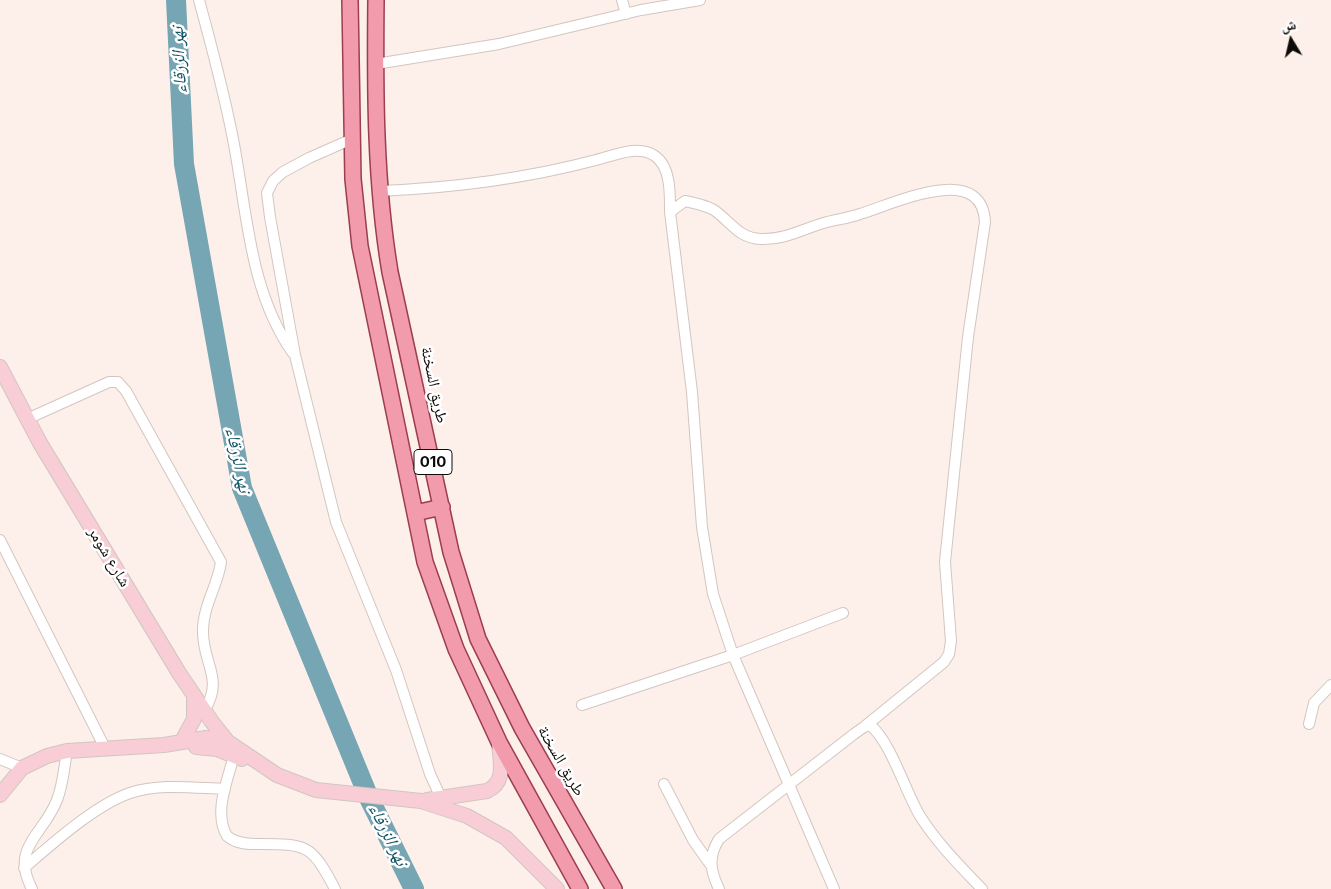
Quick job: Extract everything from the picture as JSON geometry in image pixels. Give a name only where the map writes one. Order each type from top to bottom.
[{"type":"main road","name":"010","points":[[350,0],[352,139],[360,246],[425,562],[456,649],[499,742],[580,889]]},
{"type":"main road","name":"طريق السخنة","points":[[376,0],[379,191],[390,272],[461,587],[478,639],[522,728],[614,889]]},
{"type":"main road","name":"شارع شومر","points":[[0,367],[4,387],[28,419],[194,697],[231,748]]},
{"type":"main road","points":[[415,513],[442,507]]},
{"type":"main road","points":[[182,741],[194,719],[194,697]]},
{"type":"main road","name":"شارع شومر","points":[[0,795],[22,768],[47,756],[67,752],[164,745],[206,738],[231,748],[277,775],[316,790],[421,801],[466,816],[506,838],[558,889]]},
{"type":"main road","name":"شارع شومر","points":[[421,801],[487,792],[495,788],[501,775],[499,742]]},
{"type":"main road","name":"شارع شومر","points":[[164,745],[231,748]]},
{"type":"street","points":[[199,0],[232,134],[246,220],[266,303],[278,331],[295,356]]},
{"type":"street","points":[[622,0],[626,14]]},
{"type":"street","points":[[376,64],[499,44],[626,14],[700,0]]},
{"type":"street","points":[[352,139],[283,172],[272,181],[267,192],[295,356],[336,522],[396,670],[430,774],[441,798]]},
{"type":"street","points":[[379,191],[438,189],[544,174],[627,152],[639,151],[654,156],[664,166],[670,187],[670,212],[692,392],[708,573],[733,655],[834,889]]},
{"type":"street","points":[[670,212],[685,201],[698,203],[717,213],[742,235],[766,239],[797,234],[822,224],[859,215],[906,197],[935,191],[966,194],[977,199],[984,209],[985,222],[968,337],[945,562],[951,641],[949,654],[944,662],[864,727],[724,834],[713,849],[710,864]]},
{"type":"street","points":[[28,419],[109,382],[118,382],[126,391],[221,562],[203,622],[203,638],[214,685],[212,700],[204,712]]},
{"type":"street","points":[[0,540],[106,750]]},
{"type":"street","points":[[582,705],[733,655],[843,613]]},
{"type":"street","points":[[1309,724],[1314,703],[1331,685]]},
{"type":"street","points":[[864,727],[870,725],[875,729],[920,815],[957,863],[982,889]]},
{"type":"street","points":[[231,748],[221,822],[227,836],[240,843],[289,844],[305,847],[320,862],[335,889]]},
{"type":"street","points":[[32,889],[24,868],[26,848],[45,824],[57,799],[67,752]]},
{"type":"street","points":[[0,759],[22,768]]},
{"type":"street","points":[[664,784],[693,840],[710,864],[719,889]]},
{"type":"street","points":[[24,868],[60,837],[101,809],[131,792],[168,788],[225,789]]},
{"type":"waterway","name":"نهر الزرقاء","points":[[176,0],[184,164],[242,488],[369,798],[414,889]]}]
